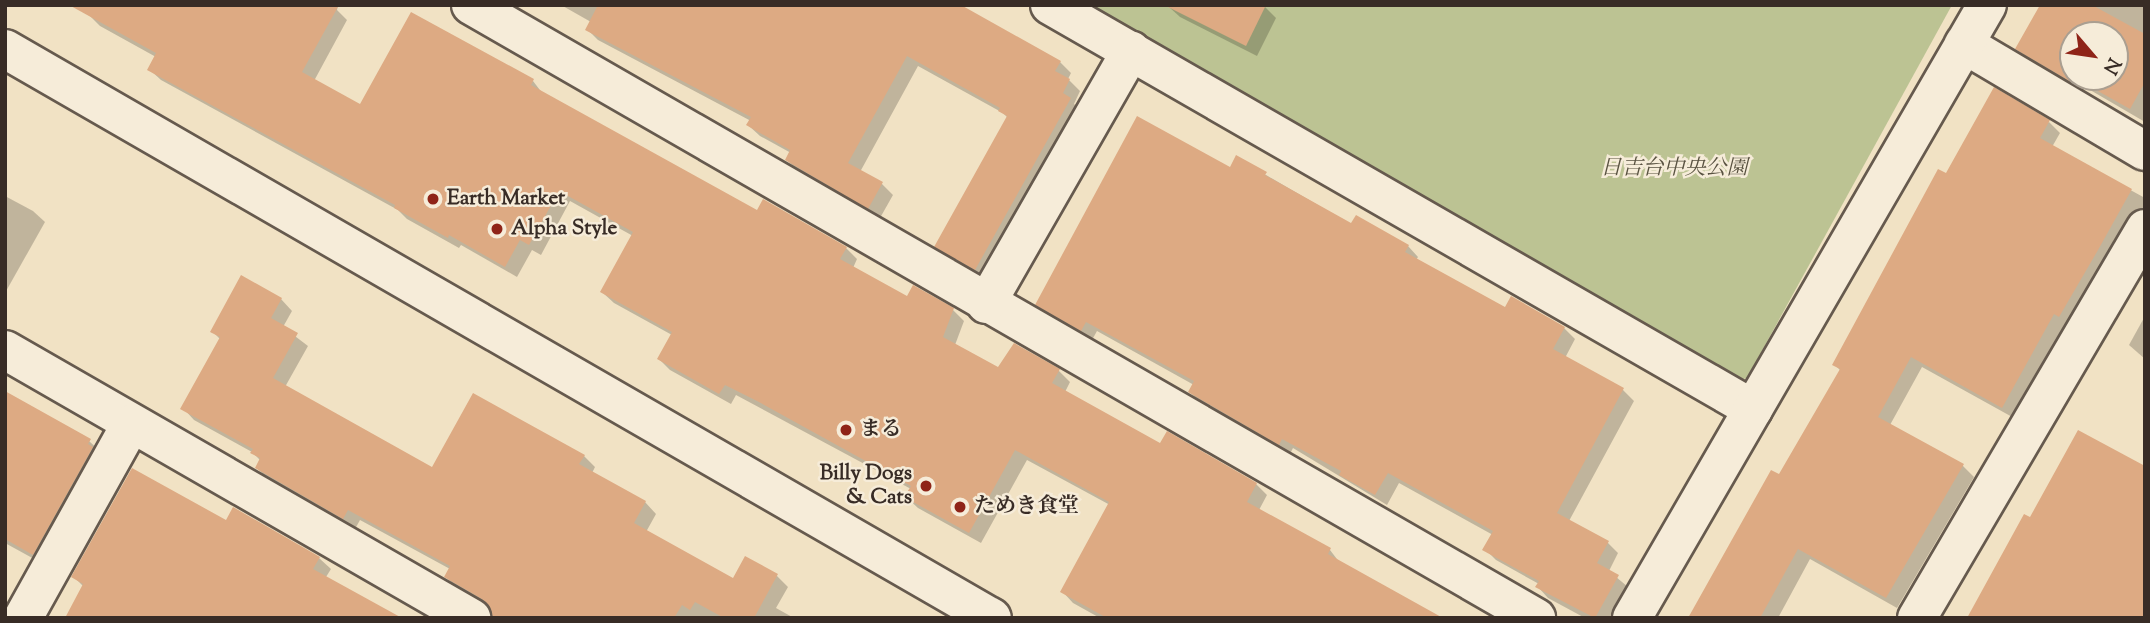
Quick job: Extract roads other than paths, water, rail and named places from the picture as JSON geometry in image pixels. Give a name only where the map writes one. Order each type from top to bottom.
[{"type":"street","points":[[471,5],[986,304],[1536,618]]},
{"type":"street","points":[[1050,5],[1753,410]]},
{"type":"street","points":[[1632,618],[1987,5]]},
{"type":"street","points":[[1964,44],[2145,150]]},
{"type":"street","points":[[5,49],[992,618]]},
{"type":"street","points":[[986,304],[1130,51]]},
{"type":"street","points":[[1917,618],[2145,229]]},
{"type":"street","points":[[5,351],[471,618]]},
{"type":"street","points":[[28,608],[131,424]]},
{"type":"place","name":"Earth Market","points":[[433,199]]},
{"type":"place","name":"Alpha Style","points":[[497,229]]},
{"type":"place","name":"まる","points":[[846,430]]},
{"type":"place","name":"Billy Dogs & Cats","points":[[926,486]]},
{"type":"place","name":"ためき食堂","points":[[960,507]]},
{"type":"park label","name":"日吉台中央公園","points":[[1674,169]]}]
